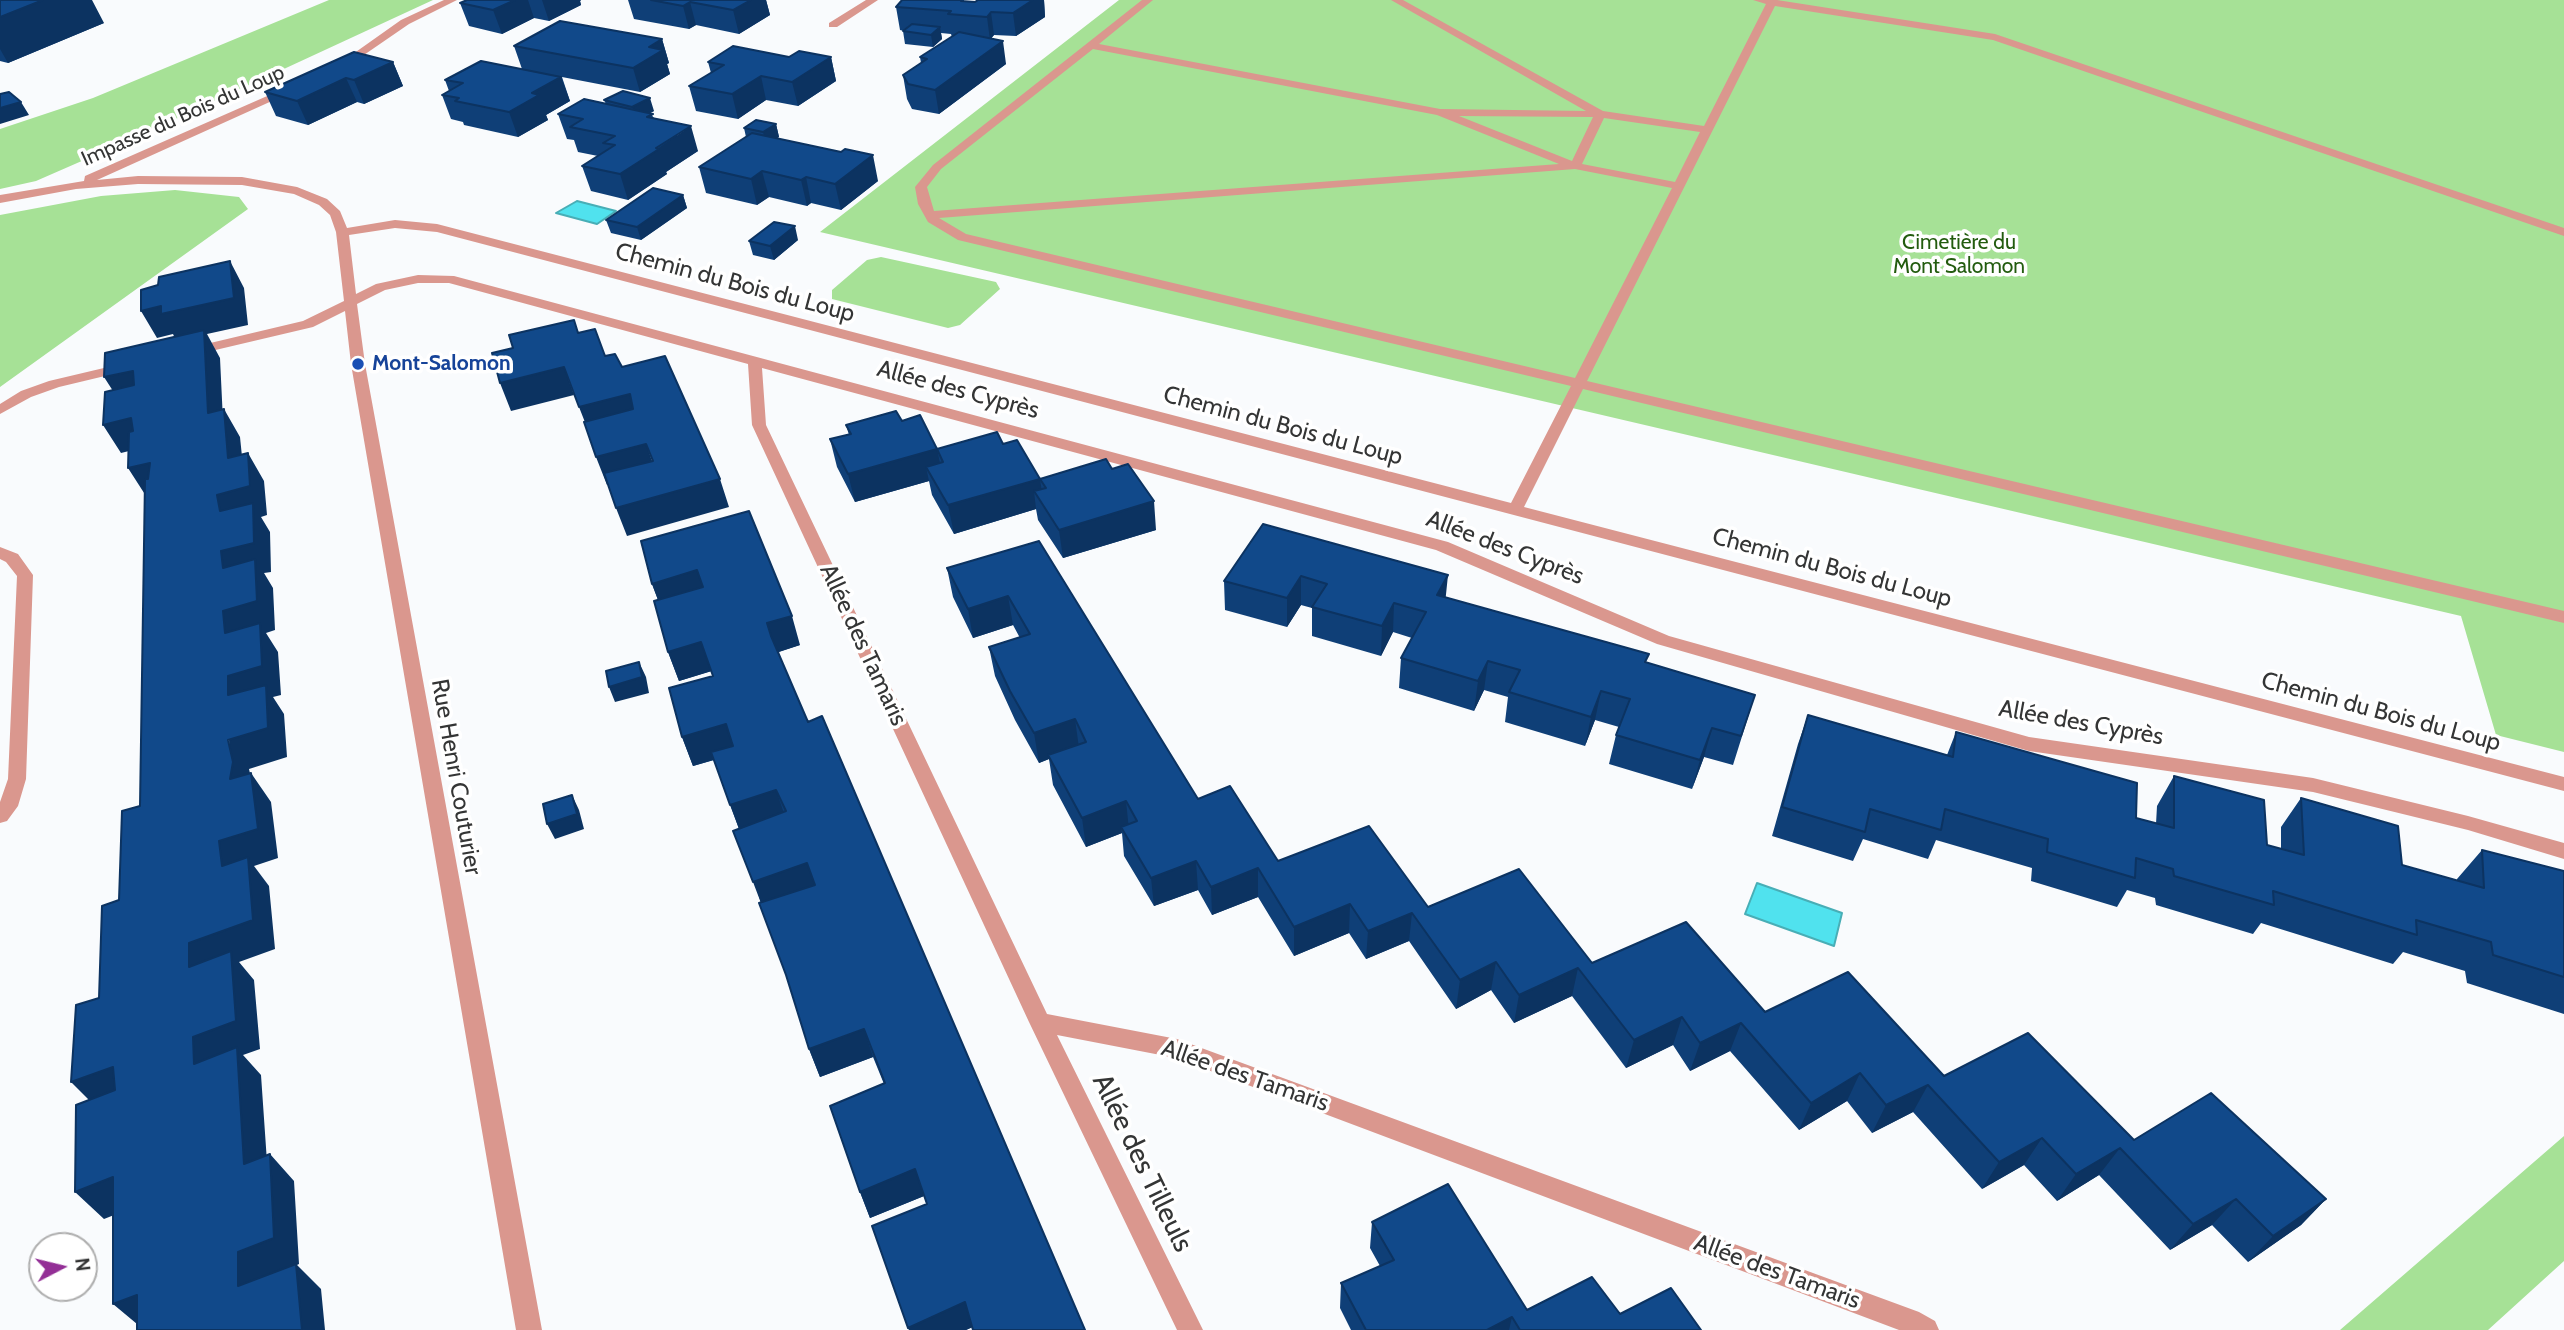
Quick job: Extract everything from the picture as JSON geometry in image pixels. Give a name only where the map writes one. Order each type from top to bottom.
[{"type":"street","points":[[336,70],[405,22],[452,0]]},
{"type":"street","points":[[833,25],[873,0]]},
{"type":"street","points":[[1148,0],[937,167],[921,187],[923,204],[932,219],[962,237],[2564,617]]},
{"type":"street","points":[[1396,0],[1600,114]]},
{"type":"street","points":[[1758,0],[1995,37],[2564,232]]},
{"type":"street","points":[[1515,510],[1772,2]]},
{"type":"street","points":[[1090,45],[1440,112],[1600,114],[1707,130]]},
{"type":"street","name":"Impasse du Bois du Loup","points":[[76,185],[299,86]]},
{"type":"street","points":[[1440,112],[1575,166],[1678,186]]},
{"type":"street","points":[[1575,166],[1600,114]]},
{"type":"street","points":[[930,215],[1575,166]]},
{"type":"street","points":[[0,199],[76,185],[138,180],[242,181],[276,186],[323,201],[336,214],[342,232]]},
{"type":"street","name":"Chemin du Bois du Loup","points":[[342,232],[395,224],[437,228],[2564,784]]},
{"type":"street","name":"Rue Henri Couturier","points":[[342,232],[349,302],[529,1330]]},
{"type":"street","name":"Allée des Cyprès","points":[[174,355],[308,324],[381,287],[397,283],[449,279],[1442,545],[1663,640],[2029,744],[2313,785],[2564,850]]},
{"type":"street","name":"Allée des Tamaris","points":[[755,361],[759,425],[1040,1022],[1177,1049],[1926,1330]]},
{"type":"street","points":[[0,410],[26,394],[54,384],[134,365]]},
{"type":"street","points":[[0,552],[12,558],[24,575],[17,779],[11,800],[0,816]]},
{"type":"street","name":"Allée des Tilleuls","points":[[1040,1022],[1190,1330]]},
{"type":"green space","points":[[329,0],[433,0],[36,181],[0,189],[0,129],[93,98]]},
{"type":"green space","name":"Cimetière du Mont Salomon","points":[[1119,0],[2564,0],[2564,752],[2496,735],[2461,616],[820,232]]},
{"type":"green space","points":[[175,190],[239,197],[248,209],[0,387],[0,215],[101,196]]},
{"type":"green space","points":[[881,257],[996,282],[1000,289],[960,325],[948,328],[832,299],[832,290],[867,260]]},
{"type":"green space","points":[[2564,1136],[2564,1261],[2488,1330],[2340,1330]]},
{"type":"water","points":[[577,201],[616,211],[597,224],[556,213]]},
{"type":"water","points":[[1757,883],[1842,913],[1834,946],[1745,914]]},
{"type":"building","points":[[0,0],[43,0],[0,17]]},
{"type":"building","points":[[467,0],[515,0],[493,10],[460,3]]},
{"type":"building","points":[[651,0],[751,0],[733,10],[690,2],[683,6]]},
{"type":"building","points":[[902,0],[1033,0],[1013,13],[991,12],[987,17],[896,7]]},
{"type":"building","points":[[560,21],[662,39],[649,47],[663,50],[633,68],[514,46]]},
{"type":"building","points":[[912,24],[940,27],[931,35],[903,31]]},
{"type":"building","points":[[959,32],[1003,41],[935,90],[908,84],[903,75],[927,59],[920,57]]},
{"type":"building","points":[[733,46],[789,57],[799,51],[831,57],[792,82],[761,76],[732,94],[689,86],[724,65],[708,62]]},
{"type":"building","points":[[354,52],[393,62],[354,80],[346,78],[297,101],[265,92]]},
{"type":"building","points":[[481,61],[561,77],[532,93],[539,95],[509,112],[455,101],[459,98],[442,95],[463,83],[445,80]]},
{"type":"building","points":[[623,91],[650,98],[632,107],[604,100]]},
{"type":"building","points":[[9,92],[21,102],[0,108],[0,94]]},
{"type":"building","points":[[584,99],[653,114],[647,117],[691,126],[620,174],[582,166],[615,145],[603,143],[615,136],[570,127],[583,119],[558,114]]},
{"type":"building","points":[[756,120],[776,124],[763,132],[744,128]]},
{"type":"building","points":[[752,133],[841,152],[845,149],[873,155],[835,184],[762,171],[751,179],[699,167]]},
{"type":"building","points":[[653,188],[683,195],[637,227],[606,220]]},
{"type":"building","points":[[774,222],[795,226],[770,246],[749,241]]},
{"type":"building","points":[[230,261],[234,298],[161,314],[161,306],[141,311],[141,290],[158,285],[159,277]]},
{"type":"building","points":[[574,320],[578,333],[595,329],[605,356],[615,354],[622,367],[665,356],[720,479],[616,508],[604,473],[653,461],[646,444],[596,457],[584,422],[633,409],[630,394],[579,407],[564,367],[500,383],[492,353],[513,348],[509,335]]},
{"type":"building","points":[[204,330],[208,413],[224,409],[228,458],[248,453],[250,486],[217,495],[220,511],[253,503],[254,543],[221,551],[223,568],[255,559],[257,601],[223,611],[225,633],[260,623],[262,666],[228,676],[228,695],[266,685],[268,728],[228,740],[233,762],[230,779],[251,773],[258,829],[219,841],[222,866],[248,857],[253,920],[189,943],[189,967],[231,951],[236,1021],[193,1037],[194,1064],[237,1047],[244,1164],[270,1154],[274,1238],[238,1252],[238,1286],[296,1264],[302,1330],[137,1330],[137,1295],[113,1304],[113,1177],[75,1192],[76,1105],[115,1090],[113,1067],[71,1082],[76,1005],[99,998],[102,906],[119,900],[122,811],[140,806],[145,479],[148,479],[150,463],[128,468],[129,432],[133,431],[131,418],[103,425],[105,392],[134,385],[133,371],[104,377],[105,353]]},
{"type":"building","points":[[896,411],[902,421],[920,415],[937,449],[848,474],[830,439],[851,434],[846,425]]},
{"type":"building","points":[[997,432],[1003,444],[1017,440],[1040,479],[948,505],[926,467],[943,462],[937,449]]},
{"type":"building","points":[[1106,459],[1112,469],[1128,464],[1154,501],[1059,530],[1034,491],[1046,488],[1040,479]]},
{"type":"building","points":[[749,511],[792,616],[767,623],[771,636],[808,722],[822,716],[1085,1330],[973,1330],[965,1302],[908,1328],[872,1226],[927,1204],[915,1169],[860,1192],[830,1106],[885,1083],[864,1029],[809,1049],[786,975],[759,903],[815,885],[807,863],[753,882],[733,831],[786,811],[776,790],[730,805],[711,752],[733,746],[726,724],[682,737],[669,688],[713,676],[701,642],[668,652],[654,601],[703,587],[697,570],[652,584],[641,541]]},
{"type":"building","points":[[1263,524],[1448,575],[1437,595],[1649,654],[1645,662],[1755,695],[1741,736],[1712,728],[1700,760],[1616,735],[1630,699],[1601,691],[1591,717],[1509,692],[1520,670],[1488,661],[1478,681],[1401,658],[1426,612],[1394,603],[1382,626],[1312,607],[1327,584],[1301,576],[1287,598],[1224,581]]},
{"type":"building","points":[[1039,541],[1198,799],[1230,786],[1278,861],[1369,826],[1428,907],[1519,869],[1592,963],[1686,922],[1765,1012],[1848,972],[1944,1076],[2028,1033],[2134,1140],[2211,1093],[2326,1199],[2273,1236],[2236,1199],[2193,1224],[2120,1148],[2076,1174],[2042,1138],[1999,1162],[1928,1085],[1886,1105],[1860,1073],[1811,1103],[1741,1023],[1700,1043],[1682,1017],[1634,1040],[1578,968],[1519,995],[1496,962],[1460,980],[1412,913],[1368,931],[1350,904],[1294,927],[1258,868],[1211,887],[1196,861],[1151,878],[1121,827],[1137,821],[1126,801],[1082,818],[1048,755],[1086,742],[1075,719],[1034,733],[1010,691],[989,647],[1030,634],[1008,596],[968,609],[947,568]]},
{"type":"building","points":[[639,662],[642,677],[609,687],[606,671]]},
{"type":"building","points":[[1808,715],[1953,757],[1956,732],[2137,783],[2136,818],[2174,828],[2174,776],[2264,800],[2267,845],[2304,855],[2301,798],[2398,826],[2402,865],[2484,888],[2482,850],[2564,871],[2564,977],[2493,955],[2491,942],[2416,920],[2417,935],[2273,891],[2274,905],[2174,876],[2173,869],[2136,858],[2135,878],[2047,852],[2048,839],[1945,809],[1941,830],[1870,809],[1865,832],[1782,807]]},
{"type":"building","points":[[572,795],[577,814],[547,824],[543,804]]},
{"type":"building","points":[[1448,1184],[1527,1310],[1592,1277],[1620,1314],[1671,1288],[1701,1330],[1520,1330],[1512,1317],[1487,1330],[1366,1330],[1341,1283],[1394,1260],[1372,1222]]},
{"type":"place","name":"Mont-Salomon","points":[[358,364]]}]
